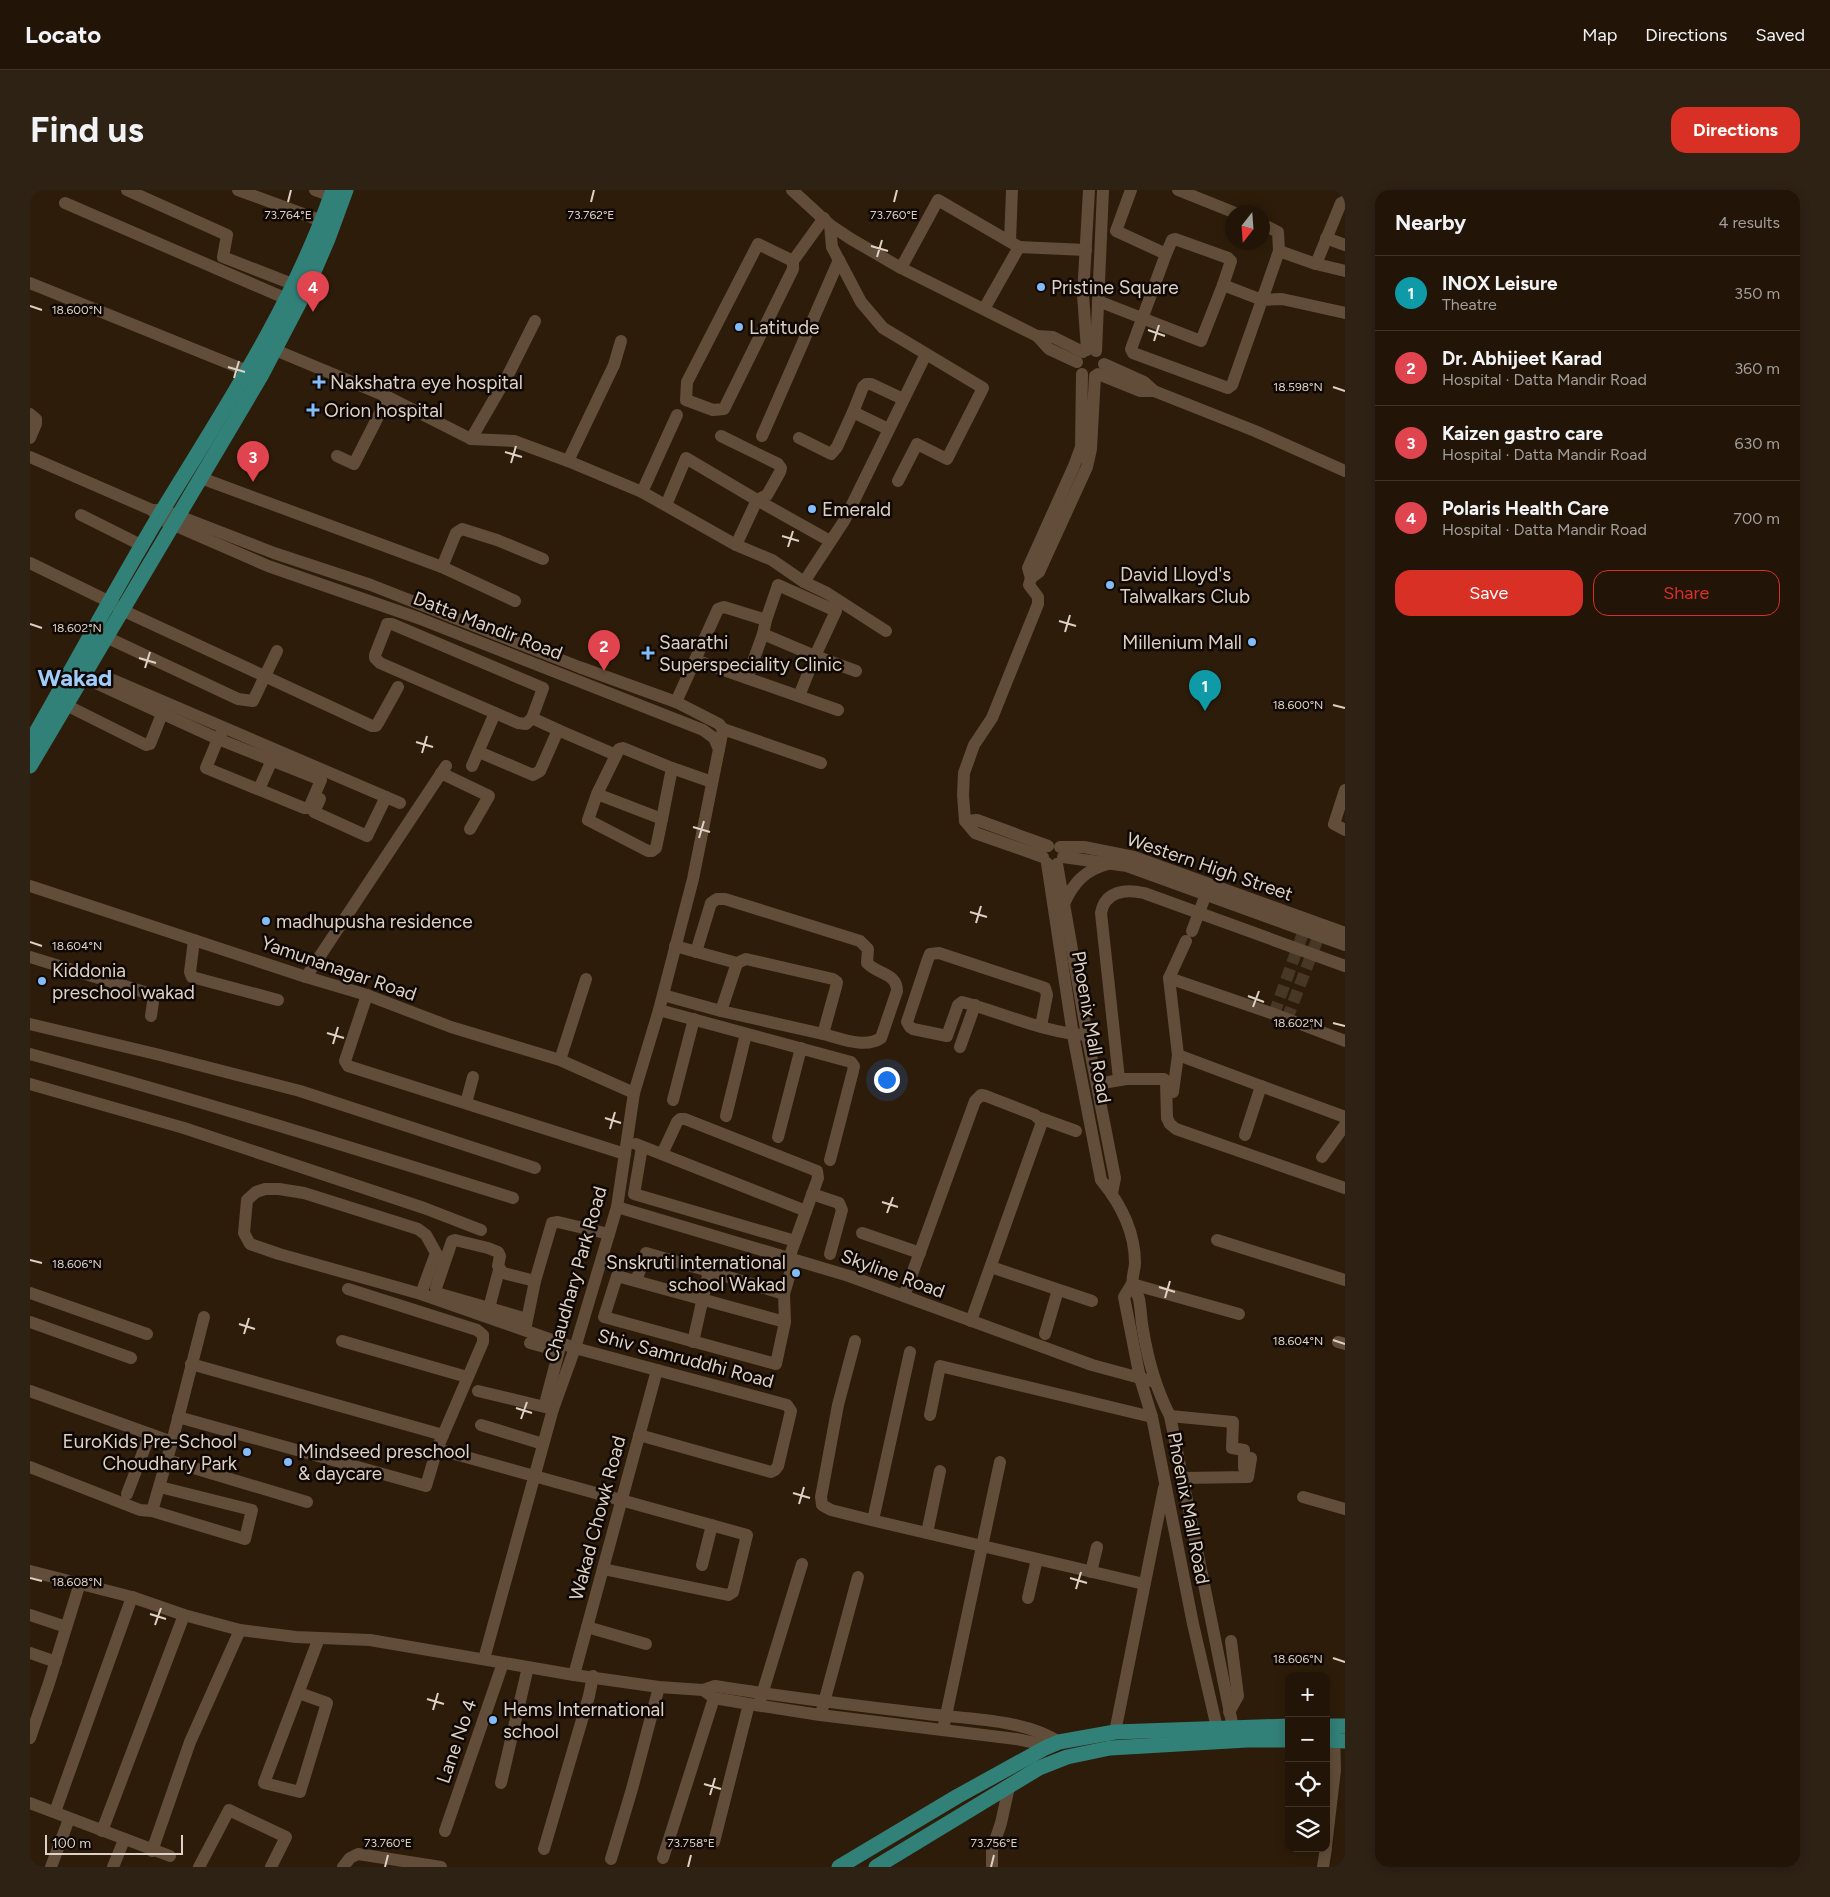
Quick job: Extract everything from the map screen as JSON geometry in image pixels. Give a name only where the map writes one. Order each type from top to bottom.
[{"type":"main road","points":[[269,348],[287,299],[295,285],[322,221],[338,194]]},
{"type":"main road","points":[[30,743],[116,606],[175,520],[201,478],[254,374],[306,290],[338,194]]},
{"type":"main road","points":[[30,766],[106,637],[116,606],[158,513],[254,374]]},
{"type":"main road","points":[[1232,1735],[1285,1727]]},
{"type":"main road","points":[[839,1867],[958,1796],[1044,1748],[1059,1742],[1115,1732],[1232,1735],[1285,1740]]},
{"type":"main road","points":[[876,1867],[1039,1768],[1070,1757],[1110,1748],[1216,1735]]},
{"type":"street","points":[[127,190],[227,235],[223,257],[295,285]]},
{"type":"street","points":[[238,190],[322,221]]},
{"type":"street","points":[[315,190],[338,194]]},
{"type":"street","points":[[792,190],[827,222],[851,240],[901,268],[1037,336],[1053,337],[1090,363],[1144,382],[1154,391],[1255,431],[1345,471]]},
{"type":"street","points":[[984,309],[1014,244],[1012,190]]},
{"type":"street","points":[[1053,856],[975,833],[965,821],[964,773],[974,745],[992,718],[1038,604],[1038,597],[1029,585],[1031,578],[1039,572],[1087,467],[1092,449],[1090,363],[1083,295],[1089,190]]},
{"type":"street","points":[[1090,363],[1098,301],[1103,190]]},
{"type":"street","points":[[1131,190],[1116,232],[1166,254]]},
{"type":"street","points":[[1178,190],[1225,209]]},
{"type":"street","points":[[901,268],[938,200],[1014,244],[1086,250]]},
{"type":"street","points":[[1316,264],[1341,203],[1345,201]]},
{"type":"street","points":[[64,203],[287,299]]},
{"type":"street","points":[[827,222],[832,247],[861,302],[883,328],[983,388],[947,459],[917,444],[898,481]]},
{"type":"street","points":[[793,261],[758,244],[687,382],[686,400],[713,410],[724,409],[793,270],[793,261],[827,222]]},
{"type":"street","points":[[1098,301],[1142,318],[1200,341],[1223,285],[1231,261],[1228,258],[1175,239],[1172,240],[1166,254],[1142,318],[1131,349],[1133,353],[1228,388],[1232,385],[1279,251],[1278,232],[1270,228]]},
{"type":"street","points":[[1326,238],[1345,245]]},
{"type":"street","points":[[1279,251],[1316,264],[1345,271]]},
{"type":"street","points":[[762,436],[839,260]]},
{"type":"street","points":[[30,284],[254,374]]},
{"type":"street","points":[[1223,285],[1262,300],[1282,299],[1345,313]]},
{"type":"street","points":[[470,439],[508,375],[535,320]]},
{"type":"street","points":[[568,461],[614,365],[621,341]]},
{"type":"street","points":[[269,348],[388,397],[470,439],[514,442],[568,461],[642,492],[736,546],[772,560],[804,582],[826,593],[886,631]]},
{"type":"street","points":[[804,582],[844,521],[926,354]]},
{"type":"street","points":[[799,438],[831,454],[837,447],[866,384],[878,386],[903,400]]},
{"type":"street","points":[[337,456],[354,464],[388,397]]},
{"type":"street","points":[[853,412],[888,429]]},
{"type":"street","points":[[30,414],[36,419],[36,424],[30,438]]},
{"type":"street","points":[[642,492],[677,415]]},
{"type":"street","points":[[720,436],[778,464],[781,468],[767,495],[757,500],[736,546]]},
{"type":"street","name":"Datta Mandir Road","points":[[30,456],[175,520],[371,585],[703,730],[714,738],[720,749]]},
{"type":"street","points":[[666,505],[686,458],[830,541]]},
{"type":"street","points":[[201,478],[442,568],[515,601]]},
{"type":"street","points":[[80,515],[143,546]]},
{"type":"street","points":[[442,568],[456,533],[462,529],[497,540],[543,559]]},
{"type":"street","points":[[30,563],[116,606],[372,726],[376,726],[398,687]]},
{"type":"street","points":[[747,678],[764,634],[766,620],[778,586],[836,611],[799,696]]},
{"type":"street","points":[[676,702],[718,609],[724,607],[766,620]]},
{"type":"street","points":[[543,688],[392,624],[387,624],[375,655],[377,661],[522,724],[526,724],[532,718],[543,688],[551,663]]},
{"type":"street","points":[[764,634],[856,671]]},
{"type":"street","points":[[106,637],[238,700],[253,701],[277,651]]},
{"type":"street","points":[[695,660],[838,710]]},
{"type":"street","name":"Datta Mandir Road","points":[[551,663],[676,702],[719,724],[723,729],[821,763]]},
{"type":"street","points":[[84,676],[162,714],[332,773],[400,803]]},
{"type":"street","points":[[98,684],[100,680],[113,680],[221,733],[272,760],[321,780],[310,808],[304,808],[206,768],[221,733]]},
{"type":"street","points":[[66,705],[146,745],[150,744],[162,714]]},
{"type":"street","points":[[472,766],[495,712]]},
{"type":"street","points":[[532,718],[616,756]]},
{"type":"street","points":[[720,749],[723,729]]},
{"type":"street","points":[[479,752],[536,775],[540,771],[558,730]]},
{"type":"street","points":[[672,768],[656,848],[652,851],[648,851],[588,820],[597,794],[620,748],[712,782]]},
{"type":"street","name":"Chaudhary Park Road","points":[[484,1659],[543,1444],[552,1404],[575,1348],[617,1206],[634,1093],[659,1010],[693,880],[720,749]]},
{"type":"street","points":[[258,789],[272,760]]},
{"type":"street","points":[[306,977],[444,769],[489,796],[470,829]]},
{"type":"street","points":[[332,773],[314,812],[366,836],[386,797]]},
{"type":"street","points":[[1345,790],[1334,824],[1345,830]]},
{"type":"street","points":[[597,794],[662,819]]},
{"type":"street","name":"Western High Street","points":[[1053,856],[1084,847],[1122,854],[1227,896],[1315,928],[1345,944]]},
{"type":"street","name":"Western High Street","points":[[1053,856],[1127,866],[1206,894],[1227,896]]},
{"type":"street","name":"Phoenix Mall Road","points":[[1053,856],[1064,904],[1073,1035],[1101,1180],[1112,1193],[1125,1219],[1133,1242],[1135,1263],[1132,1284],[1124,1297],[1140,1378],[1152,1417],[1192,1624],[1216,1735]]},
{"type":"street","name":"Phoenix Mall Road","points":[[1053,856],[1068,961],[1087,1035],[1115,1178],[1112,1193]]},
{"type":"street","points":[[1064,904],[1070,890],[1078,880],[1098,867],[1113,863]]},
{"type":"street","name":"Yamunanagar Road","points":[[30,886],[366,995],[451,1027],[560,1060],[634,1093]]},
{"type":"street","points":[[1119,1079],[1101,913],[1102,906],[1110,896],[1118,892],[1135,891],[1345,966]]},
{"type":"street","points":[[1173,1092],[1178,1055],[1169,978],[1206,894]]},
{"type":"street","points":[[663,995],[721,1011],[864,1043],[881,1038],[897,984],[891,977],[867,963],[868,949],[860,941],[725,900],[716,899],[711,903],[696,952]]},
{"type":"street","name":"Western High Street","points":[[1315,928],[1345,933]]},
{"type":"street","points":[[194,940],[190,972],[192,977],[278,1000]]},
{"type":"street","points":[[675,946],[737,963],[746,959],[833,979],[837,982],[823,1034]]},
{"type":"street","points":[[1041,1026],[1047,995],[1045,988],[939,953],[930,954],[908,1025],[913,1029],[947,1036],[958,1003],[962,1002],[975,1005],[1041,1026],[1073,1035],[1087,1035]]},
{"type":"street","points":[[30,957],[154,995],[151,1016]]},
{"type":"street","points":[[721,1011],[737,963]]},
{"type":"street","points":[[1169,978],[1345,1041]]},
{"type":"street","points":[[560,1060],[586,979]]},
{"type":"street","points":[[366,995],[346,1064],[348,1066],[466,1103],[626,1147],[642,1147],[806,1210]]},
{"type":"street","points":[[960,1047],[975,1005]]},
{"type":"street","points":[[659,1010],[847,1060],[854,1066],[830,1160]]},
{"type":"street","points":[[672,1100],[694,1020]]},
{"type":"street","points":[[30,1024],[300,1091],[536,1168]]},
{"type":"street","points":[[726,1116],[746,1034]]},
{"type":"street","points":[[778,1137],[801,1048]]},
{"type":"street","points":[[30,1054],[350,1146],[513,1198]]},
{"type":"street","points":[[1178,1055],[1345,1118]]},
{"type":"street","points":[[466,1103],[473,1076]]},
{"type":"street","points":[[1096,1084],[1119,1079],[1164,1079],[1166,1082],[1167,1118],[1176,1129],[1345,1188]]},
{"type":"street","points":[[30,1084],[184,1128],[424,1208],[481,1230]]},
{"type":"street","points":[[1245,1135],[1261,1086]]},
{"type":"street","points":[[904,1296],[977,1098],[981,1095],[986,1096],[1076,1131]]},
{"type":"street","points":[[971,1321],[1041,1128],[1042,1122],[1040,1118]]},
{"type":"street","points":[[617,1276],[604,1317],[776,1364],[785,1322],[784,1294],[791,1259],[795,1241],[818,1174],[813,1169],[685,1119],[680,1119],[677,1122],[662,1154]]},
{"type":"street","points":[[1322,1157],[1345,1125]]},
{"type":"street","points":[[642,1147],[634,1194],[795,1241]]},
{"type":"street","points":[[427,1296],[436,1253],[426,1235],[418,1229],[304,1193],[287,1190],[265,1189],[256,1192],[247,1200],[244,1234],[250,1244],[279,1254],[526,1325]]},
{"type":"street","points":[[812,1194],[839,1203],[842,1210],[830,1254]]},
{"type":"street","name":"Skyline Road","points":[[617,1206],[849,1276],[1092,1365],[1140,1378],[1156,1386]]},
{"type":"street","points":[[526,1325],[535,1282],[552,1223],[558,1222],[609,1234]]},
{"type":"street","points":[[862,1233],[920,1253]]},
{"type":"street","points":[[489,1308],[499,1270],[500,1256],[498,1252],[455,1240],[452,1241],[436,1288],[437,1292],[489,1308],[526,1325]]},
{"type":"street","points":[[1217,1240],[1345,1280]]},
{"type":"street","points":[[636,1281],[646,1253],[784,1294]]},
{"type":"street","points":[[991,1267],[1092,1301]]},
{"type":"street","points":[[499,1270],[503,1273],[535,1282]]},
{"type":"street","points":[[598,1270],[785,1322]]},
{"type":"street","points":[[693,1342],[710,1271]]},
{"type":"street","points":[[1132,1284],[1239,1314]]},
{"type":"street","name":"Phoenix Mall Road","points":[[1132,1284],[1139,1298],[1143,1330],[1156,1386],[1170,1416],[1232,1735]]},
{"type":"street","points":[[178,1417],[426,1486],[437,1448],[483,1342],[483,1335],[477,1330],[348,1289]]},
{"type":"street","points":[[1045,1334],[1058,1290]]},
{"type":"street","points":[[31,1298],[147,1334]]},
{"type":"street","points":[[152,1511],[160,1487],[204,1317]]},
{"type":"street","points":[[30,1322],[131,1358]]},
{"type":"street","name":"Shiv Samruddhi Road","points":[[526,1325],[575,1348],[787,1405],[791,1411],[778,1466],[771,1472],[640,1435]]},
{"type":"street","points":[[342,1341],[467,1378]]},
{"type":"street","points":[[855,1341],[838,1405],[820,1500],[822,1505],[826,1508],[983,1547],[1144,1584]]},
{"type":"street","points":[[530,1343],[558,1352],[552,1404]]},
{"type":"street","points":[[873,1520],[910,1352]]},
{"type":"street","points":[[191,1364],[443,1435]]},
{"type":"street","points":[[930,1415],[940,1366],[1152,1417]]},
{"type":"street","name":"Wakad Chowk Road","points":[[574,1674],[657,1370]]},
{"type":"street","points":[[30,1391],[172,1442]]},
{"type":"street","points":[[478,1391],[552,1404]]},
{"type":"street","points":[[515,1393],[552,1404]]},
{"type":"street","points":[[1170,1416],[1233,1422],[1232,1448],[1244,1450],[1244,1468]]},
{"type":"street","points":[[481,1425],[543,1444]]},
{"type":"street","points":[[127,1494],[150,1434]]},
{"type":"street","points":[[437,1448],[747,1535],[733,1592],[728,1595],[603,1569]]},
{"type":"street","points":[[1182,1478],[1248,1478],[1252,1454]]},
{"type":"street","points":[[167,1460],[307,1502]]},
{"type":"street","points":[[943,1730],[1000,1462]]},
{"type":"street","points":[[30,1467],[140,1510],[152,1511],[244,1539],[252,1510],[160,1487]]},
{"type":"street","points":[[928,1533],[940,1471]]},
{"type":"street","points":[[1115,1732],[1161,1494],[1165,1486]]},
{"type":"street","points":[[1302,1498],[1345,1509]]},
{"type":"street","points":[[702,1565],[712,1525]]},
{"type":"street","points":[[1091,1572],[1097,1547]]},
{"type":"street","points":[[1028,1598],[1037,1560]]},
{"type":"street","points":[[714,1842],[757,1701],[802,1564]]},
{"type":"street","points":[[30,1571],[132,1597],[184,1615],[240,1630],[319,1638],[370,1640],[528,1667],[757,1701],[820,1715],[1016,1739],[1036,1743],[1044,1748]]},
{"type":"street","points":[[820,1715],[858,1577]]},
{"type":"street","points":[[30,1738],[80,1583]]},
{"type":"street","points":[[55,1812],[132,1597]]},
{"type":"street","points":[[30,1614],[66,1627]]},
{"type":"street","points":[[102,1831],[184,1615]]},
{"type":"street","points":[[587,1627],[646,1644]]},
{"type":"street","points":[[152,1851],[190,1742],[240,1630]]},
{"type":"street","points":[[299,1692],[327,1703],[300,1792],[264,1783],[319,1638]]},
{"type":"street","points":[[1229,1712],[1238,1696],[1231,1641]]},
{"type":"street","points":[[30,1653],[56,1662]]},
{"type":"street","name":"Lane No 4","points":[[445,1831],[502,1662]]},
{"type":"street","points":[[501,1783],[528,1667]]},
{"type":"street","points":[[544,1849],[589,1696],[593,1676]]},
{"type":"street","points":[[611,1860],[658,1686]]},
{"type":"street","points":[[663,1858],[709,1694]]},
{"type":"street","points":[[757,1701],[824,1702],[1018,1725],[1049,1735],[1059,1742]]},
{"type":"street","points":[[1330,1813],[1335,1770],[1335,1733]]},
{"type":"street","points":[[992,1867],[992,1850],[1002,1823],[1009,1787]]},
{"type":"street","points":[[30,1803],[152,1851],[170,1856]]},
{"type":"street","points":[[199,1867],[229,1810],[286,1836],[271,1867]]},
{"type":"street","points":[[51,1867],[69,1818]]},
{"type":"street","points":[[112,1867],[124,1840]]},
{"type":"street","points":[[1323,1867],[1325,1852]]},
{"type":"street","points":[[343,1867],[350,1858],[358,1854],[440,1867]]},
{"type":"tunnel","points":[[1274,1014],[1304,930]]},
{"type":"tunnel","points":[[1287,1019],[1319,935]]},
{"type":"place","name":"Pristine Square","points":[[1041,287]]},
{"type":"place","name":"Polaris Health Care","points":[[313,312]]},
{"type":"place","name":"Latitude","points":[[739,327]]},
{"type":"place","name":"Nakshatra eye hospital","points":[[319,382]]},
{"type":"place","name":"Orion hospital","points":[[313,410]]},
{"type":"place","name":"Kaizen gastro care","points":[[253,482]]},
{"type":"place","name":"Emerald","points":[[812,509]]},
{"type":"place","name":"David Lloyd's Talwalkars Club","points":[[1110,585]]},
{"type":"place","name":"Millenium Mall","points":[[1252,642]]},
{"type":"place","name":"Saarathi Superspeciality Clinic","points":[[648,653]]},
{"type":"place","name":"Dr. Abhijeet Karad","points":[[604,671]]},
{"type":"place","name":"INOX Leisure","points":[[1205,711]]},
{"type":"place","name":"madhupusha residence","points":[[266,921]]},
{"type":"place","name":"Kiddonia preschool wakad","points":[[42,981]]},
{"type":"place","name":"Snskruti international school Wakad","points":[[796,1273]]},
{"type":"place","name":"EuroKids Pre-School Choudhary Park","points":[[247,1452]]},
{"type":"place","name":"Mindseed preschool & daycare","points":[[288,1462]]},
{"type":"place","name":"Hems International school","points":[[493,1720]]},
{"type":"district","name":"Wakad","points":[[75,678]]}]
